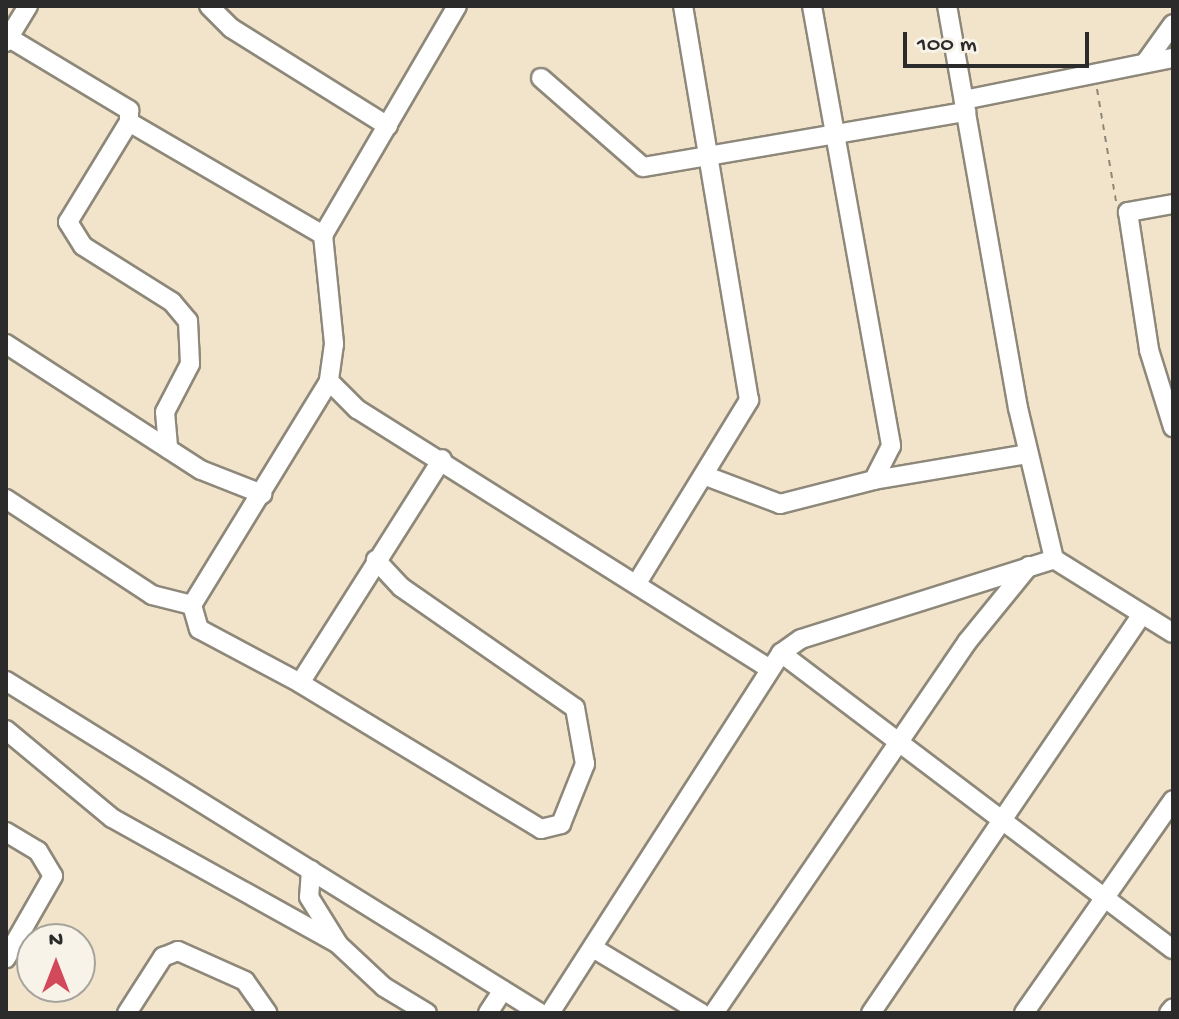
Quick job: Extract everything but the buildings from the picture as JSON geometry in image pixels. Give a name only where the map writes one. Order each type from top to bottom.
[{"type":"street","points":[[28,6],[7,38],[124,106],[129,122],[323,235]]},
{"type":"street","points":[[209,6],[231,28],[388,126]]},
{"type":"street","points":[[637,583],[743,413],[749,386],[683,6]]},
{"type":"street","points":[[812,6],[891,446],[874,480]]},
{"type":"street","points":[[947,6],[1027,454],[1054,559],[1173,633]]},
{"type":"street","points":[[376,560],[401,587],[575,708],[585,764],[561,824],[541,829],[300,683],[199,629],[192,605],[329,381],[334,344],[323,235],[388,126],[451,8]]},
{"type":"street","points":[[1145,63],[1173,24]]},
{"type":"street","points":[[541,78],[639,166],[837,135],[1094,72],[1173,58]]},
{"type":"street","points":[[129,122],[68,222],[83,246],[172,302],[188,321],[194,346],[165,412],[168,449]]},
{"type":"street","points":[[1173,204],[1128,212],[1149,350],[1173,427]]},
{"type":"street","points":[[6,344],[168,449],[232,486],[262,494]]},
{"type":"street","points":[[329,381],[357,409],[442,459],[766,667]]},
{"type":"street","points":[[706,476],[752,499],[780,504],[874,480],[1027,454]]},
{"type":"street","points":[[300,683],[442,459]]},
{"type":"street","points":[[6,499],[152,595],[192,605]]},
{"type":"street","points":[[550,1013],[766,667],[781,653],[801,639],[1054,559]]},
{"type":"street","points":[[714,1013],[902,745],[967,642],[1029,566]]},
{"type":"street","points":[[871,1013],[1142,614]]},
{"type":"street","points":[[781,653],[1173,949]]},
{"type":"street","points":[[6,681],[540,1013]]},
{"type":"street","points":[[6,730],[112,818],[338,944],[384,987],[427,1013]]},
{"type":"street","points":[[1024,1013],[1173,800]]},
{"type":"street","points":[[6,832],[38,851],[53,876],[6,958]]},
{"type":"street","points":[[311,870],[309,897],[338,944]]},
{"type":"street","points":[[593,948],[701,1013]]},
{"type":"street","points":[[127,1013],[163,957],[178,951],[245,981],[267,1013]]},
{"type":"street","points":[[488,1013],[503,990]]},
{"type":"street","points":[[1169,1013],[1173,1008]]},
{"type":"path","points":[[1094,72],[1117,206],[1128,212]]}]
